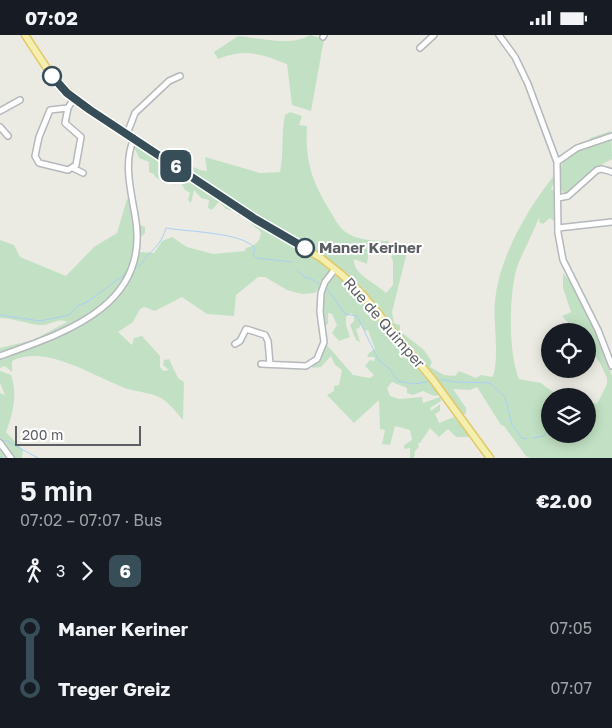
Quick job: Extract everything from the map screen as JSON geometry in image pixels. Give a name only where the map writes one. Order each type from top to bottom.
[{"type":"main road","name":"Rue de Quimper","points":[[25,35],[52,76],[74,98],[335,269],[363,295],[424,368],[488,457]]},
{"type":"street","points":[[420,48],[434,35]]},
{"type":"street","points":[[499,35],[525,77],[557,162],[558,228],[564,266],[598,330],[612,366]]},
{"type":"street","points":[[127,134],[134,113],[171,79],[180,75]]},
{"type":"street","points":[[74,98],[68,108],[66,125],[81,137],[74,168]]},
{"type":"street","points":[[0,111],[20,100]]},
{"type":"street","points":[[68,108],[50,110],[39,137],[35,156],[36,161],[54,167],[68,170],[74,168]]},
{"type":"street","points":[[0,127],[8,136]]},
{"type":"street","points":[[557,162],[577,148],[612,136]]},
{"type":"street","points":[[0,355],[31,346],[71,329],[104,306],[125,284],[132,269],[136,240],[137,223],[130,177],[131,147],[134,139]]},
{"type":"street","points":[[74,168],[82,173]]},
{"type":"street","points":[[558,195],[568,196],[597,170],[612,172]]},
{"type":"street","points":[[558,228],[612,222]]},
{"type":"street","points":[[262,364],[306,366],[319,356],[324,342],[320,312],[321,293],[335,269]]},
{"type":"street","points":[[235,344],[240,341],[246,329],[265,335],[268,341],[270,364]]},
{"type":"street","points":[[0,443],[11,458]]},
{"type":"green space","points":[[310,35],[324,39],[311,111],[292,105],[287,64],[269,57],[245,53],[218,59],[214,52],[238,36],[284,41],[302,39]]},
{"type":"green space","points":[[290,112],[302,116],[299,125],[307,126],[307,150],[311,171],[339,226],[347,233],[361,239],[388,241],[392,248],[389,252],[386,251],[387,248],[375,249],[374,254],[369,250],[367,264],[354,259],[354,264],[361,274],[386,293],[393,285],[393,261],[391,256],[401,252],[401,248],[408,248],[392,312],[394,323],[400,325],[400,331],[424,350],[432,362],[430,367],[444,375],[455,376],[459,371],[476,378],[481,375],[492,377],[494,373],[496,355],[495,301],[502,267],[516,234],[545,187],[567,158],[592,144],[590,138],[611,131],[612,159],[594,169],[565,195],[561,189],[561,177],[555,180],[551,189],[556,192],[556,223],[550,218],[543,224],[539,222],[540,218],[538,220],[517,267],[512,292],[511,339],[515,368],[519,379],[541,383],[548,388],[541,388],[541,443],[596,443],[596,404],[607,384],[607,378],[596,357],[596,323],[569,323],[562,316],[571,312],[563,288],[563,273],[573,285],[579,285],[606,340],[612,363],[610,370],[612,376],[612,458],[530,458],[526,456],[504,426],[501,425],[477,387],[470,390],[453,389],[466,408],[466,414],[462,414],[426,368],[421,371],[426,374],[439,395],[434,396],[423,391],[413,395],[407,393],[407,388],[392,382],[387,388],[390,396],[399,399],[422,397],[423,403],[440,397],[441,401],[430,408],[431,411],[440,404],[440,411],[435,414],[439,423],[454,417],[470,437],[456,437],[448,429],[439,437],[430,428],[420,443],[418,443],[419,447],[415,451],[414,458],[410,458],[410,448],[404,449],[404,445],[412,440],[410,430],[395,426],[390,445],[382,444],[385,430],[380,429],[379,400],[354,423],[327,395],[334,391],[334,386],[339,385],[342,370],[335,365],[331,356],[321,367],[312,368],[327,345],[353,375],[370,378],[374,375],[365,366],[370,360],[374,361],[375,357],[367,357],[375,349],[368,330],[365,331],[361,324],[356,329],[360,342],[356,340],[350,325],[354,321],[354,316],[351,313],[346,317],[346,325],[350,337],[339,341],[332,333],[337,325],[332,314],[328,313],[328,324],[325,325],[322,314],[324,281],[321,281],[315,293],[302,294],[287,290],[265,277],[258,277],[236,295],[234,316],[207,314],[182,297],[155,311],[144,307],[140,309],[133,322],[118,332],[132,345],[134,338],[142,336],[160,356],[160,367],[163,371],[169,370],[163,365],[164,360],[169,359],[178,378],[184,382],[183,420],[170,405],[157,396],[128,389],[55,359],[40,356],[25,357],[12,361],[12,372],[5,366],[0,368],[0,348],[33,340],[67,322],[57,321],[40,325],[0,318],[0,240],[14,245],[20,257],[66,276],[94,247],[117,233],[127,199],[130,200],[135,223],[145,227],[145,233],[142,236],[136,233],[135,248],[139,248],[139,252],[154,253],[162,241],[172,237],[187,247],[213,254],[245,251],[246,248],[258,241],[261,232],[237,212],[226,209],[219,202],[212,210],[208,208],[209,200],[201,198],[194,190],[191,203],[188,200],[190,193],[185,190],[178,178],[175,185],[170,181],[174,175],[169,168],[169,178],[164,182],[155,177],[154,174],[149,172],[149,162],[139,158],[134,147],[137,144],[166,163],[166,158],[179,158],[180,162],[204,171],[207,171],[205,157],[260,173],[280,172],[285,115]]},
{"type":"green space","points":[[0,371],[11,375],[13,382],[14,404],[6,432],[23,450],[22,458],[0,458],[0,393],[5,395],[0,383]]},
{"type":"waterway","points":[[137,267],[159,243],[166,228],[214,233],[238,239],[255,248],[253,255],[257,258],[291,262]]},
{"type":"waterway","points":[[297,270],[306,278],[310,278],[319,284]]},
{"type":"waterway","points":[[0,315],[40,321],[69,315],[77,306],[87,302],[128,272]]},
{"type":"waterway","points":[[327,288],[345,314],[357,316],[379,361],[389,368],[398,381],[414,384],[431,381]]},
{"type":"waterway","points":[[436,379],[456,382],[490,383],[505,397],[512,425],[522,438],[527,439]]},
{"type":"waterway","points":[[533,438],[541,437]]},
{"type":"waterway","points":[[3,441],[7,441],[38,458]]},
{"type":"bus line","name":"6","points":[[52,76],[67,93],[90,110],[255,219],[305,248]]},
{"type":"place","name":"Maner Keriner","points":[[305,248]]}]
